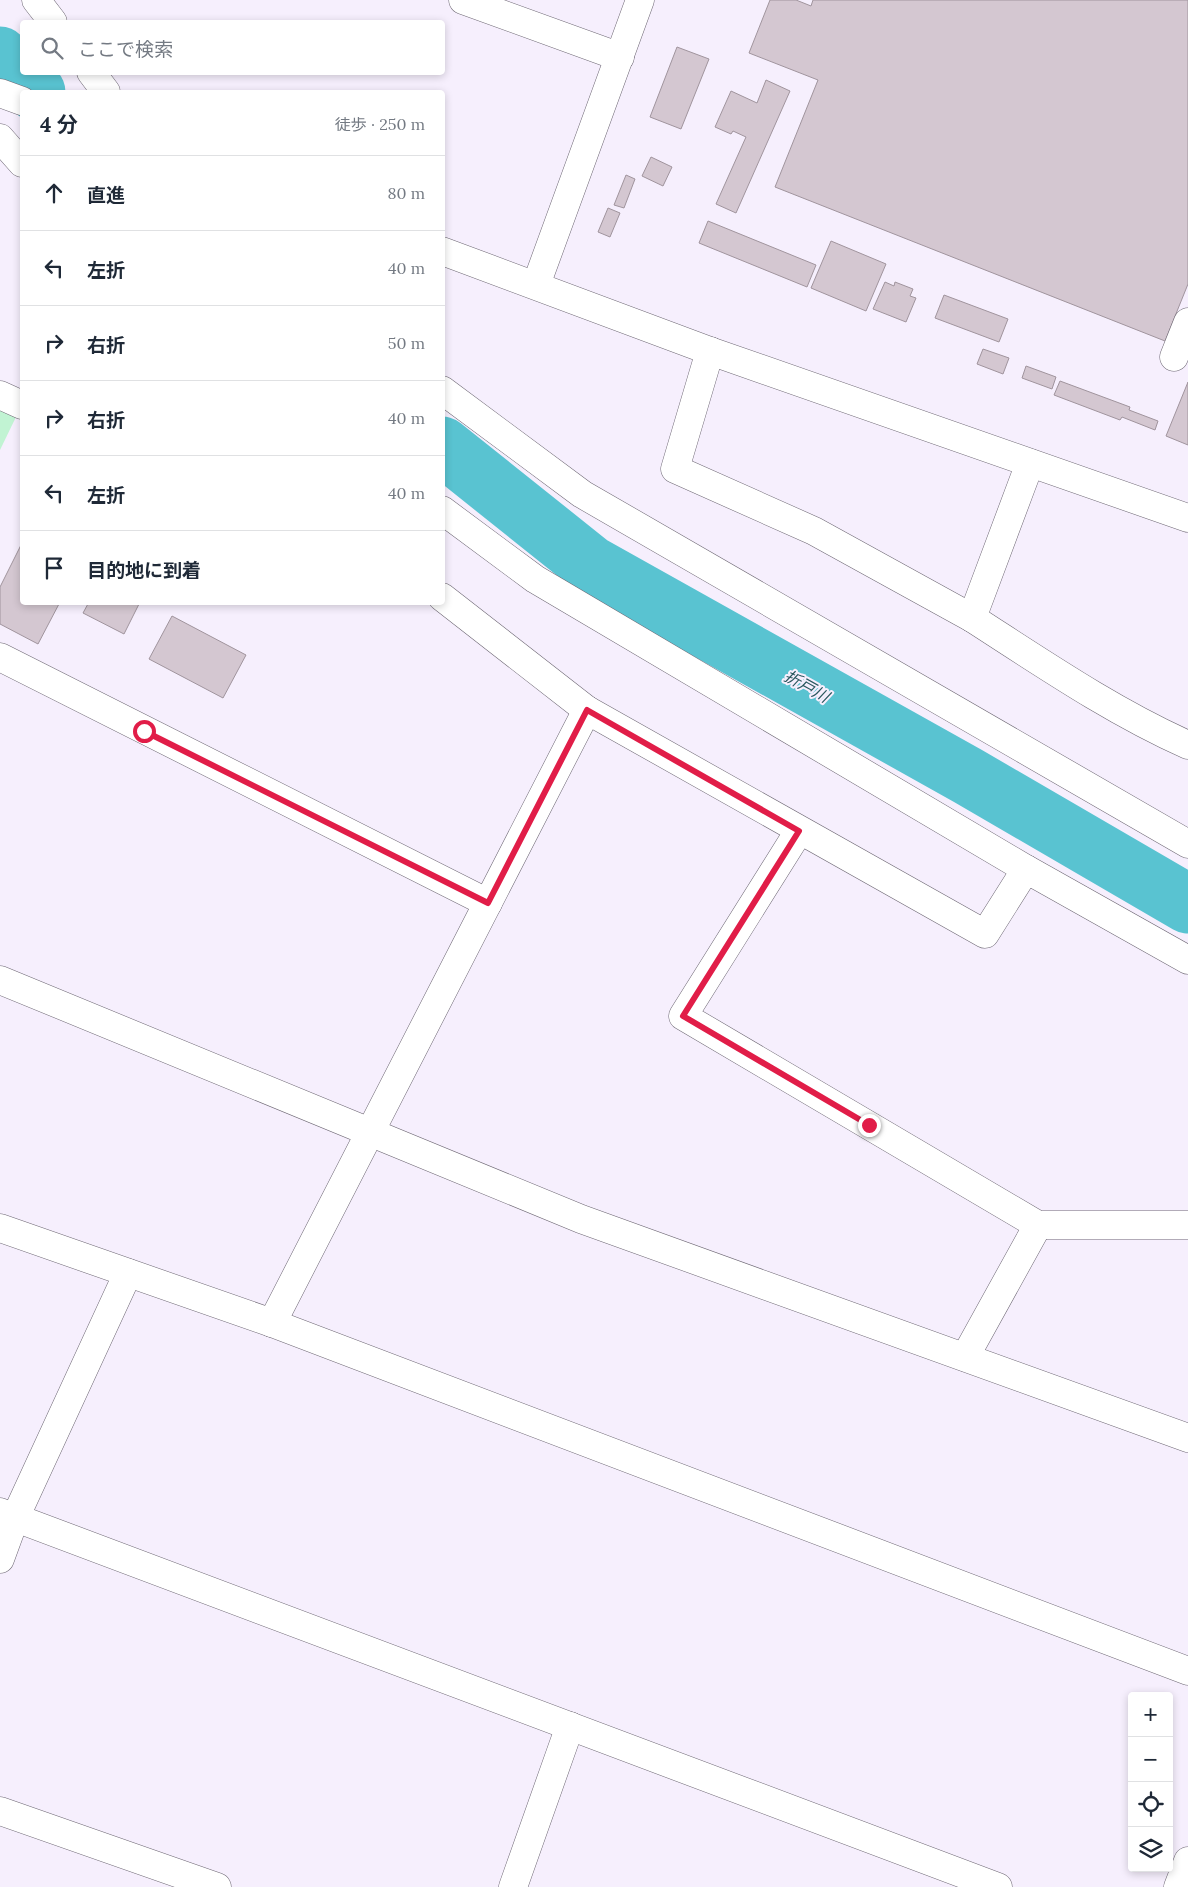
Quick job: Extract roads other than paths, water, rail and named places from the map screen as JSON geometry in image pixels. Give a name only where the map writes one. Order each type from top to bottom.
[{"type":"street","points":[[36,0],[51,20]]},
{"type":"street","points":[[463,0],[620,57]]},
{"type":"street","points":[[536,285],[640,0]]},
{"type":"street","points":[[93,75],[104,90]]},
{"type":"street","points":[[0,93],[20,100]]},
{"type":"street","points":[[0,138],[20,161]]},
{"type":"street","points":[[445,252],[710,351],[1188,518]]},
{"type":"street","points":[[1174,357],[1188,322]]},
{"type":"street","points":[[710,351],[675,469],[814,531],[972,618],[1057,673],[1187,741]]},
{"type":"street","points":[[445,392],[582,494],[1188,844]]},
{"type":"street","points":[[0,395],[20,404]]},
{"type":"street","points":[[972,618],[1030,463]]},
{"type":"street","points":[[445,512],[535,579],[1026,869],[1188,960]]},
{"type":"street","points":[[445,599],[587,710],[985,934],[1026,869]]},
{"type":"street","points":[[0,657],[488,903]]},
{"type":"street","points":[[272,1323],[587,710]]},
{"type":"street","points":[[799,831],[683,1016],[1038,1225],[1188,1225]]},
{"type":"street","points":[[0,980],[581,1219],[1188,1438]]},
{"type":"street","points":[[965,1357],[1038,1225]]},
{"type":"street","points":[[0,1228],[272,1323],[1188,1672]]},
{"type":"street","points":[[0,1559],[8,1515],[128,1273]]},
{"type":"street","points":[[8,1515],[998,1887]]},
{"type":"street","points":[[513,1887],[570,1726]]},
{"type":"street","points":[[0,1811],[217,1887]]},
{"type":"street","points":[[1178,1887],[1188,1861]]},
{"type":"waterway","name":"折戸川","points":[[0,56],[34,90]]},
{"type":"waterway","name":"折戸川","points":[[445,448],[591,565],[968,776],[1188,904]]}]
